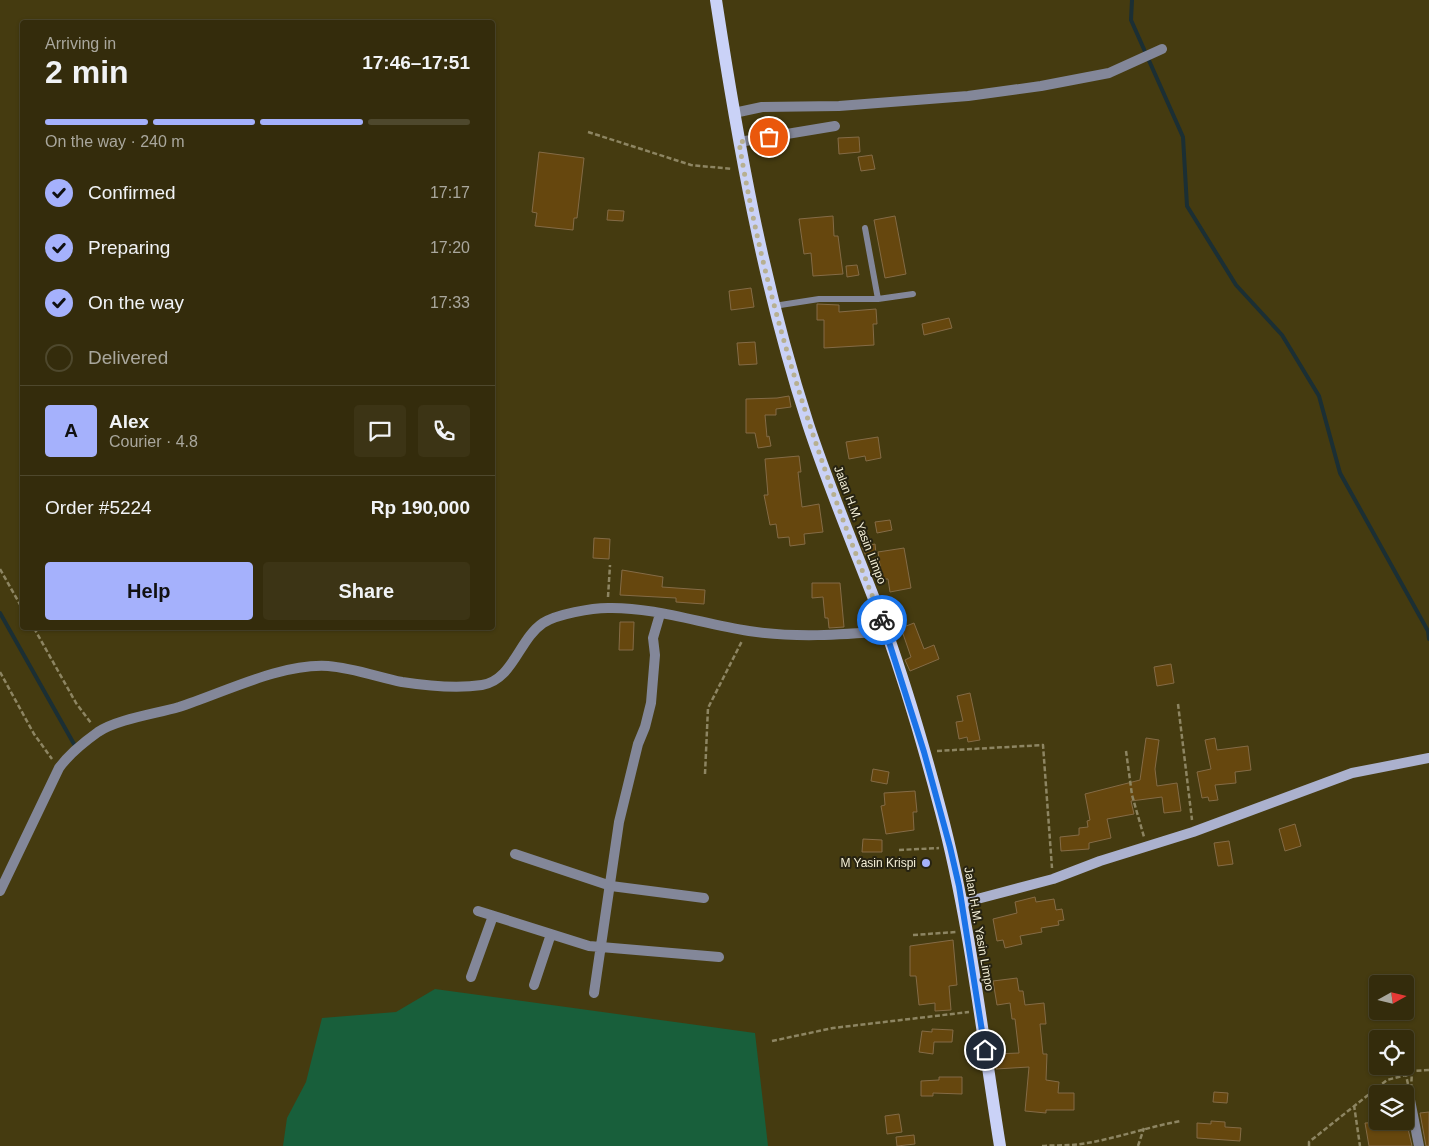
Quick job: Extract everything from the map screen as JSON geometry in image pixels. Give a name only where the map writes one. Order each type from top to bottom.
[{"type":"main road","name":"Jalan H.M. Yasin Limpo","points":[[716,0],[744,170],[773,306],[808,424],[853,550],[886,632],[924,752],[950,847],[962,903],[1000,1146]]},
{"type":"street","points":[[734,113],[762,106],[840,106],[968,96],[1041,86],[1109,73],[1162,49]]},
{"type":"street","points":[[739,142],[835,126]]},
{"type":"street","points":[[0,890],[59,768],[67,756],[98,732],[282,671],[331,666],[402,682],[446,687],[485,684],[492,682],[505,672],[529,637],[543,623],[554,618],[607,608],[660,614],[785,635],[822,636],[886,632]]},
{"type":"street","points":[[594,993],[599,971],[600,946],[611,886],[619,822],[638,744],[645,727],[651,703],[655,662],[653,638],[660,614]]},
{"type":"street","points":[[962,903],[1053,879],[1146,846],[1193,832],[1343,776],[1425,758]]},
{"type":"street","points":[[515,854],[611,886],[704,898]]},
{"type":"street","points":[[478,911],[589,946],[719,956]]},
{"type":"street","points":[[471,977],[493,916]]},
{"type":"street","points":[[534,985],[551,934]]},
{"type":"street","points":[[1414,1120],[1419,1146]]},
{"type":"lane","points":[[865,228],[878,299]]},
{"type":"lane","points":[[773,306],[819,299],[878,299],[913,294]]},
{"type":"path","points":[[588,132],[691,165],[744,170]]},
{"type":"path","points":[[607,608],[610,565]]},
{"type":"path","points":[[0,569],[20,604]]},
{"type":"path","points":[[35,630],[76,703],[98,732]]},
{"type":"path","points":[[705,774],[708,708],[747,630]]},
{"type":"path","points":[[0,672],[34,734],[59,768]]},
{"type":"path","points":[[1178,704],[1193,832]]},
{"type":"path","points":[[924,752],[1043,745],[1053,879]]},
{"type":"path","points":[[1126,751],[1132,795],[1146,846]]},
{"type":"path","points":[[899,850],[950,847]]},
{"type":"path","points":[[913,935],[966,931]]},
{"type":"path","points":[[772,1041],[833,1028],[978,1011]]},
{"type":"path","points":[[1411,1085],[1412,1071],[1429,1070]]},
{"type":"path","points":[[1380,1085],[1387,1080],[1406,1075],[1408,1085]]},
{"type":"path","points":[[1309,1146],[1309,1142],[1369,1094]]},
{"type":"path","points":[[1354,1105],[1360,1146]]},
{"type":"path","points":[[1042,1146],[1080,1144],[1129,1134],[1144,1127],[1181,1120]]},
{"type":"path","points":[[1138,1146],[1144,1127]]},
{"type":"green space","points":[[435,989],[755,1033],[768,1146],[283,1146],[287,1118],[306,1082],[322,1018],[396,1012]]},
{"type":"building","points":[[859,137],[860,152],[839,154],[838,138]]},
{"type":"building","points":[[539,152],[584,158],[577,218],[574,218],[573,230],[535,226],[537,213],[532,212]]},
{"type":"building","points":[[872,155],[875,169],[861,171],[858,157]]},
{"type":"building","points":[[608,210],[624,211],[623,221],[607,220]]},
{"type":"building","points":[[833,216],[834,236],[838,236],[843,274],[813,276],[811,253],[804,254],[799,219]]},
{"type":"building","points":[[895,216],[906,274],[885,278],[874,220]]},
{"type":"building","points":[[857,265],[859,275],[847,277],[846,266]]},
{"type":"building","points":[[751,288],[754,307],[731,310],[729,291]]},
{"type":"building","points":[[817,304],[839,305],[839,312],[876,309],[877,324],[873,324],[874,345],[824,348],[824,320],[817,320]]},
{"type":"building","points":[[949,318],[952,328],[924,335],[922,324]]},
{"type":"building","points":[[755,342],[757,364],[739,365],[737,343]]},
{"type":"building","points":[[789,396],[791,407],[776,409],[776,415],[765,415],[767,437],[769,436],[771,446],[758,448],[755,433],[746,433],[746,399]]},
{"type":"building","points":[[878,437],[881,458],[866,461],[865,456],[849,459],[846,442]]},
{"type":"building","points":[[799,456],[801,472],[798,472],[802,507],[819,504],[823,532],[804,534],[805,544],[790,546],[789,537],[778,538],[776,524],[770,525],[764,495],[768,495],[765,459]]},
{"type":"building","points":[[890,520],[892,530],[877,533],[875,522]]},
{"type":"building","points":[[594,538],[610,539],[609,559],[593,558]]},
{"type":"building","points":[[875,544],[876,554],[866,556],[862,547]]},
{"type":"building","points":[[904,548],[911,588],[890,592],[888,579],[882,579],[878,552]]},
{"type":"building","points":[[622,570],[663,577],[662,587],[705,590],[704,604],[676,602],[676,598],[620,595]]},
{"type":"building","points":[[812,583],[840,583],[844,627],[829,628],[828,618],[825,618],[823,597],[812,598]]},
{"type":"building","points":[[620,622],[634,622],[633,650],[619,650]]},
{"type":"building","points":[[914,623],[924,649],[934,645],[939,659],[910,671],[905,660],[911,657],[901,628]]},
{"type":"building","points":[[1171,664],[1174,683],[1157,686],[1154,667]]},
{"type":"building","points":[[970,693],[980,740],[968,742],[967,737],[959,739],[956,722],[963,721],[957,696]]},
{"type":"building","points":[[1146,738],[1159,740],[1155,769],[1157,786],[1177,783],[1181,811],[1164,813],[1162,797],[1131,801],[1134,814],[1107,819],[1111,838],[1089,843],[1089,849],[1061,851],[1060,837],[1079,835],[1079,828],[1088,827],[1087,821],[1090,820],[1085,794],[1140,780]]},
{"type":"building","points":[[1215,738],[1217,750],[1248,746],[1251,770],[1235,772],[1236,783],[1215,785],[1218,800],[1209,801],[1208,797],[1202,798],[1197,772],[1211,769],[1205,740]]},
{"type":"building","points":[[873,769],[889,772],[887,784],[871,781]]},
{"type":"building","points":[[915,791],[917,812],[913,812],[914,830],[886,834],[881,806],[885,805],[884,793]]},
{"type":"building","points":[[1295,824],[1301,846],[1285,851],[1279,829]]},
{"type":"building","points":[[863,839],[882,840],[882,852],[862,852]]},
{"type":"building","points":[[1229,841],[1233,864],[1218,866],[1214,843]]},
{"type":"building","points":[[1035,897],[1036,902],[1054,899],[1056,910],[1062,909],[1064,920],[1058,921],[1059,925],[1041,928],[1042,932],[1020,936],[1022,944],[1005,948],[1003,940],[997,941],[993,919],[1017,913],[1015,902]]},
{"type":"building","points":[[953,940],[957,985],[949,986],[951,1010],[935,1011],[935,1003],[919,1005],[916,976],[910,976],[910,946]]},
{"type":"building","points":[[1017,978],[1019,991],[1023,991],[1025,1005],[1044,1003],[1046,1024],[1040,1024],[1043,1054],[1047,1054],[1046,1080],[1059,1082],[1058,1093],[1074,1093],[1074,1110],[1046,1110],[1046,1113],[1025,1111],[1029,1067],[996,1069],[994,1054],[1019,1053],[1015,1019],[1012,1019],[1010,1003],[997,1005],[993,981]]},
{"type":"building","points":[[932,1029],[953,1030],[952,1042],[934,1042],[933,1054],[919,1052],[922,1031],[932,1032]]},
{"type":"building","points":[[939,1077],[962,1077],[962,1094],[933,1093],[933,1096],[921,1096],[921,1081],[939,1080]]},
{"type":"building","points":[[1214,1092],[1228,1093],[1227,1103],[1213,1102]]},
{"type":"building","points":[[1429,1112],[1429,1146],[1426,1146],[1420,1113]]},
{"type":"building","points":[[899,1114],[902,1132],[887,1134],[885,1116]]},
{"type":"building","points":[[1211,1121],[1225,1122],[1225,1127],[1241,1128],[1240,1141],[1197,1138],[1197,1123],[1211,1124]]},
{"type":"building","points":[[1365,1123],[1369,1123],[1369,1130],[1408,1130],[1412,1146],[1369,1146]]},
{"type":"building","points":[[914,1135],[915,1144],[897,1146],[896,1137]]},
{"type":"waterway","points":[[1132,0],[1131,20],[1183,137],[1187,206],[1236,285],[1282,335],[1319,396],[1340,473],[1428,631],[1429,639]]},
{"type":"waterway","points":[[0,613],[74,744]]},
{"type":"way so far","points":[[769,137],[739,142],[752,213],[773,306],[808,424],[853,550],[882,620]]},
{"type":"place","name":"M Yasin Krispi","points":[[926,863]]},
{"type":"route","points":[[882,620],[924,752],[950,847],[959,886],[985,1050]]}]
